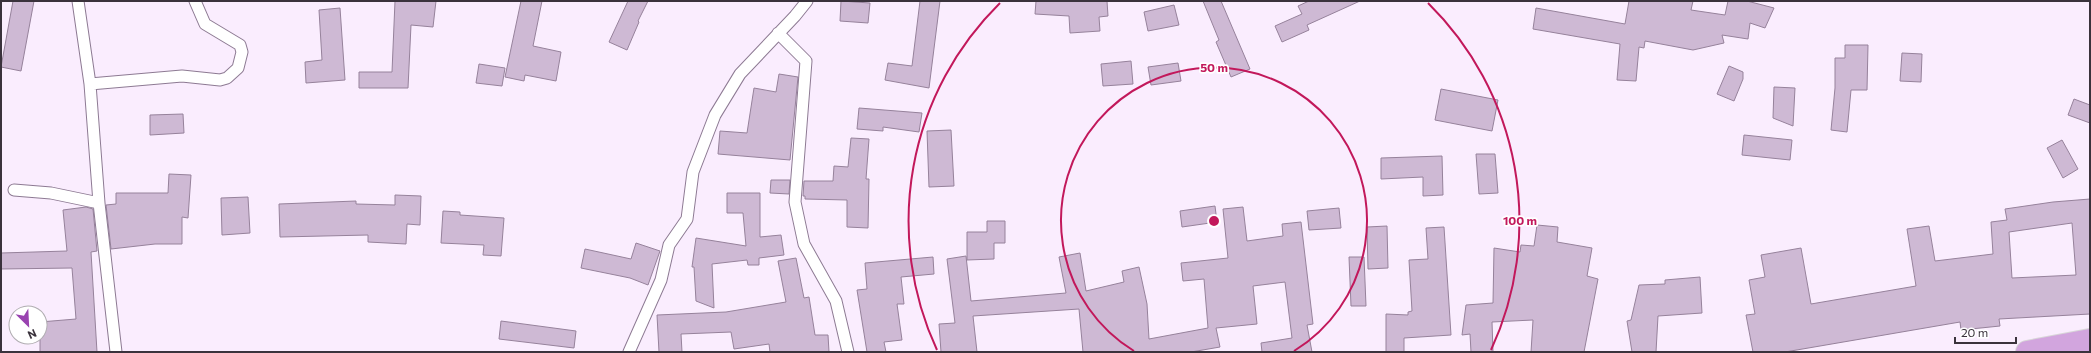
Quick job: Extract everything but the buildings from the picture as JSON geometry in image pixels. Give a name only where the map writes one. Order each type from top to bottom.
[{"type":"main road","points":[[2027,352],[2090,340]]},
{"type":"lane","points":[[78,1],[90,84],[99,203],[116,352]]},
{"type":"lane","points":[[90,84],[182,76],[220,80],[233,73],[241,60],[240,45],[205,24],[195,1]]},
{"type":"lane","points":[[629,352],[661,280],[669,245],[688,219],[693,172],[715,115],[740,74],[807,1]]},
{"type":"lane","points":[[778,33],[806,61],[795,202],[804,244],[836,301],[848,352]]},
{"type":"lane","points":[[14,190],[51,193],[99,203]]}]
